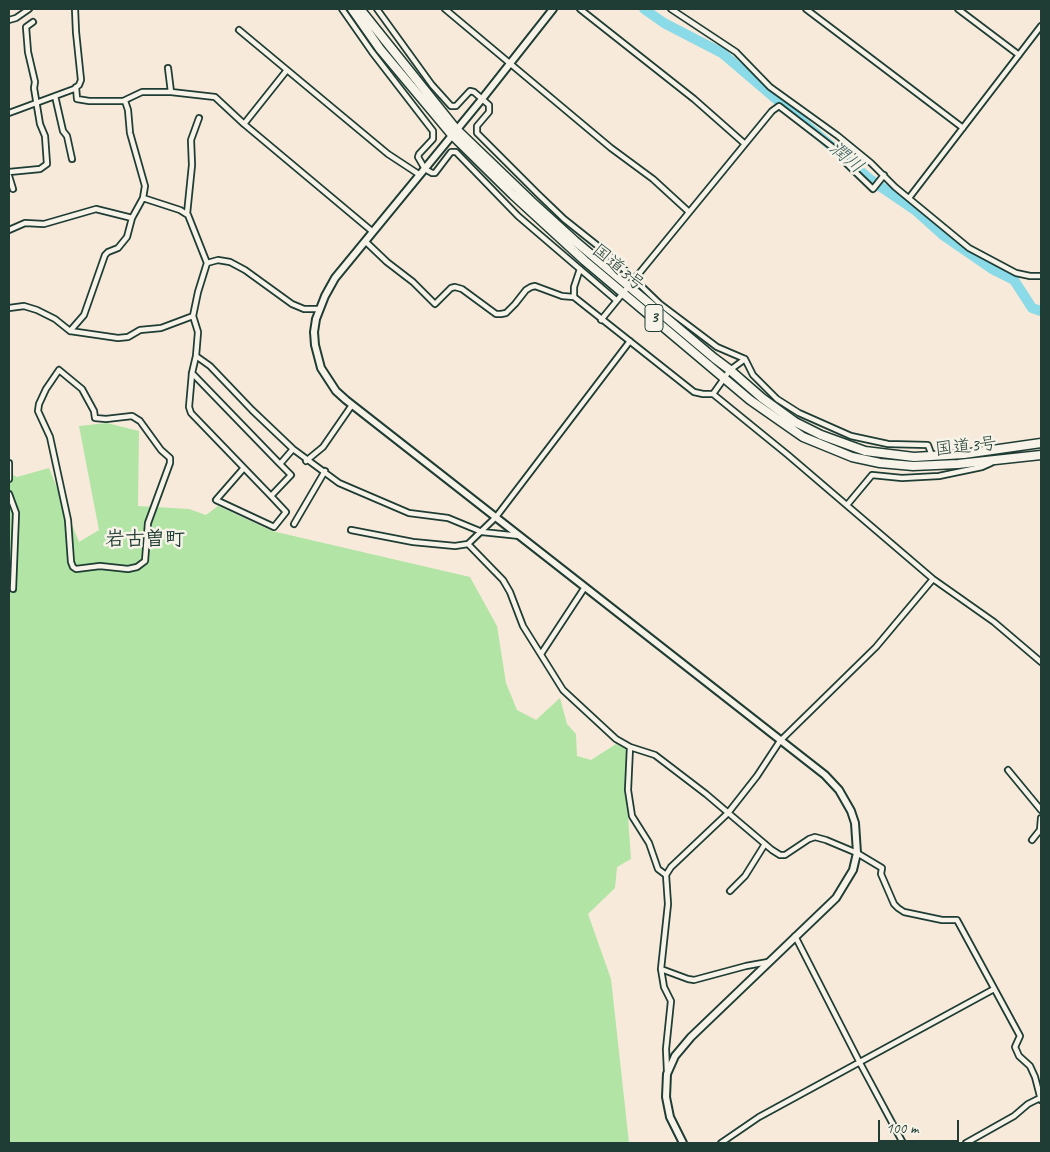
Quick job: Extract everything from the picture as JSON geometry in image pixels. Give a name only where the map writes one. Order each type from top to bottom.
[{"type":"highway","name":"国道3号","points":[[352,9],[380,49],[454,132],[541,222],[628,286],[762,398],[795,422],[821,435],[865,451],[914,457],[964,454],[1041,443]]},
{"type":"highway","name":"国道3号","points":[[360,9],[454,132]]},
{"type":"highway","name":"国道3号","points":[[628,286],[725,378],[762,409],[802,437],[852,457],[880,464],[913,466],[951,465],[1041,455]]},
{"type":"street","points":[[9,20],[16,18],[29,9]]},
{"type":"street","points":[[9,113],[76,87],[81,80],[75,9]]},
{"type":"street","points":[[342,9],[372,52],[433,131],[433,139],[418,157],[425,169],[435,173],[451,152],[456,152],[518,216],[616,300]]},
{"type":"street","points":[[377,9],[432,85],[451,106],[456,106],[470,91],[474,92],[489,105],[490,108],[477,126],[477,132],[564,219],[608,254],[628,286],[660,304],[717,347],[745,359],[762,385],[777,399],[799,413],[826,426],[865,440],[888,444],[928,446],[933,456]]},
{"type":"street","points":[[446,9],[611,148],[653,179],[689,212]]},
{"type":"street","points":[[553,9],[482,99],[335,278],[319,309],[314,332],[318,360],[326,377],[336,391],[825,775],[846,800],[855,823],[857,853],[853,870],[836,898],[684,1044],[675,1056],[667,1074]]},
{"type":"street","points":[[580,9],[686,93],[744,144]]},
{"type":"street","points":[[671,9],[736,52],[770,87],[838,136],[883,177],[969,248],[1016,273],[1041,276]]},
{"type":"street","points":[[806,9],[963,128]]},
{"type":"street","points":[[958,9],[1019,54]]},
{"type":"street","points":[[9,172],[40,169],[47,164],[45,136],[40,124],[34,88],[35,82],[28,52],[26,27],[33,22]]},
{"type":"street","points":[[909,198],[1041,26]]},
{"type":"street","points":[[239,30],[388,154],[420,175]]},
{"type":"street","points":[[168,68],[171,92]]},
{"type":"street","points":[[244,124],[287,70]]},
{"type":"street","points":[[76,87],[77,100],[89,101],[123,101],[142,92],[171,92],[214,97],[373,232]]},
{"type":"street","points":[[54,96],[72,159]]},
{"type":"street","points":[[70,331],[84,315],[105,256],[123,243],[132,218],[144,198],[145,186],[130,133],[128,110],[125,101],[123,101]]},
{"type":"street","points":[[601,320],[744,144],[778,106],[840,153],[846,163],[872,189],[883,177]]},
{"type":"street","points":[[199,118],[191,140],[192,165],[187,214],[207,263],[193,316],[198,332],[189,407],[191,413],[286,512],[274,527],[216,500],[244,469]]},
{"type":"street","points":[[9,176],[13,189]]},
{"type":"street","points":[[144,198],[187,214]]},
{"type":"street","points":[[9,230],[25,223],[44,224],[96,209],[132,218]]},
{"type":"street","points":[[365,241],[413,282],[435,304],[451,288],[462,288],[496,314],[506,313],[526,290],[531,287],[542,288],[562,296],[574,297],[694,392],[713,394],[933,579],[1001,627],[1041,662]]},
{"type":"street","points":[[207,263],[218,260],[230,262],[245,270],[292,304],[304,309],[319,309]]},
{"type":"street","points":[[574,297],[574,287],[580,269]]},
{"type":"street","points":[[9,308],[24,306],[36,310],[55,319],[70,331],[118,338],[128,337],[140,330],[161,328],[193,316]]},
{"type":"street","points":[[351,530],[413,542],[455,546],[468,544],[496,517],[630,341]]},
{"type":"street","points":[[196,356],[210,366],[293,449],[339,483],[409,513],[448,518],[482,532],[520,536]]},
{"type":"street","points":[[713,394],[730,370],[745,359]]},
{"type":"street","points":[[59,370],[82,389],[94,411],[95,418],[106,419],[132,416],[140,421],[170,458],[170,463],[148,523],[145,541],[145,560],[137,567],[128,570],[100,566],[82,569],[73,567],[68,520],[50,437],[38,411],[46,389],[59,370]]},
{"type":"street","points":[[192,373],[291,475],[271,496]]},
{"type":"street","points":[[306,460],[323,447],[352,405]]},
{"type":"street","points":[[280,464],[293,449]]},
{"type":"street","points":[[847,505],[872,475],[902,478],[939,476],[982,467],[1000,459]]},
{"type":"street","points":[[9,464],[9,479]]},
{"type":"street","points":[[294,524],[325,471]]},
{"type":"street","points":[[9,494],[16,513],[13,589]]},
{"type":"street","points":[[468,544],[504,580],[523,626],[563,690],[616,739],[630,747],[655,755],[780,855],[785,855],[815,837],[826,840],[857,853],[882,868],[881,874],[894,904],[904,912],[942,920],[957,920],[1020,1036],[1015,1047],[1019,1056],[1030,1066],[1041,1099],[1028,1104],[1014,1116],[966,1143]]},
{"type":"street","points":[[683,1143],[668,1112],[665,1090],[667,1074],[666,1049],[671,1015],[671,1001],[664,986],[661,969],[668,904],[666,875],[671,867],[728,813],[757,776],[780,741],[876,647],[933,579]]},
{"type":"street","points":[[541,654],[585,587]]},
{"type":"street","points":[[630,747],[628,790],[632,816],[649,843],[658,870],[666,875]]},
{"type":"street","points":[[1008,770],[1041,810]]},
{"type":"street","points":[[1032,840],[1040,830],[1041,818]]},
{"type":"street","points":[[730,891],[746,876],[765,844]]},
{"type":"street","points":[[795,936],[903,1143]]},
{"type":"street","points":[[661,969],[694,980],[768,962]]},
{"type":"street","points":[[721,1143],[759,1117],[994,989]]},
{"type":"green space","points":[[107,423],[139,431],[138,506],[189,509],[206,515],[218,506],[272,531],[470,577],[497,626],[506,683],[517,710],[536,720],[560,698],[567,724],[576,734],[577,756],[591,760],[616,744],[626,749],[626,788],[631,859],[617,867],[615,888],[588,914],[611,979],[629,1143],[9,1143],[9,473],[17,477],[49,468],[79,542],[99,530],[79,426]]},
{"type":"waterway","name":"潤川","points":[[644,9],[664,23],[722,53],[871,180],[915,210],[944,236],[992,269],[1014,280],[1032,308],[1041,311]]},
{"type":"district","name":"岩古曽町","points":[[145,540]]}]
